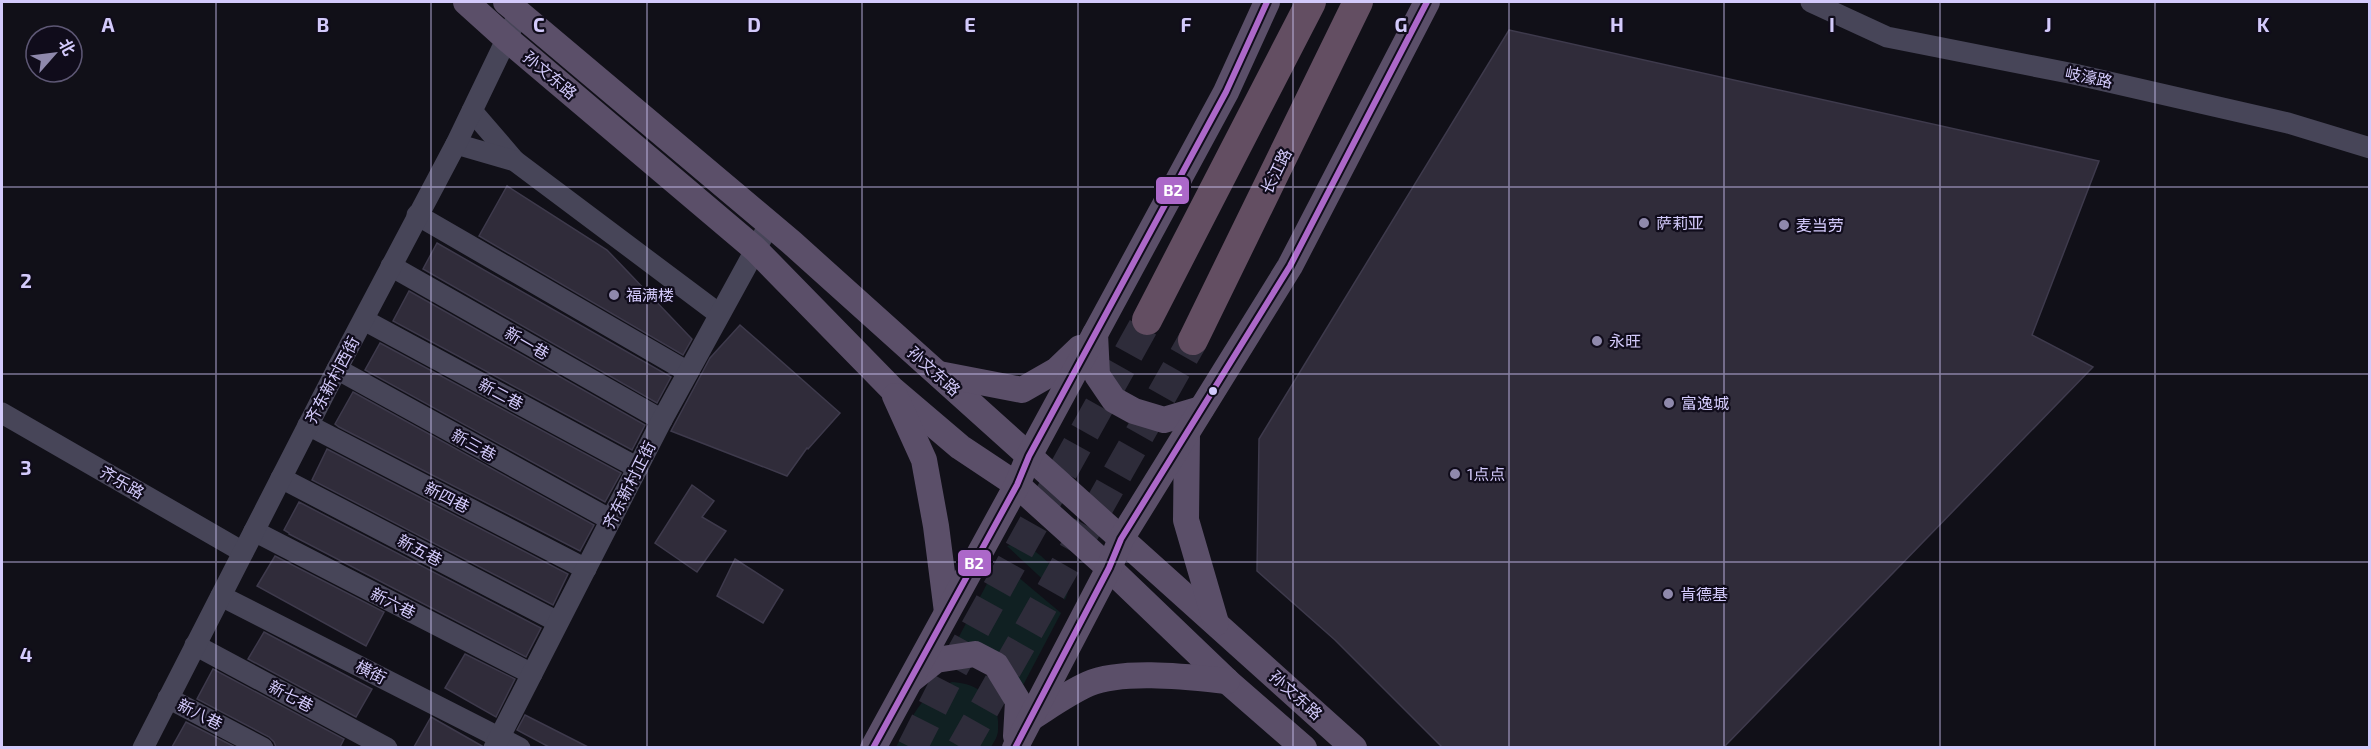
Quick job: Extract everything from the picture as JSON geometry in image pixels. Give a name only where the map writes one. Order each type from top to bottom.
[{"type":"highway","points":[[1147,320],[1311,2]]},
{"type":"highway","name":"长江路","points":[[1193,340],[1359,2]]},
{"type":"main road","name":"孙文东路","points":[[466,2],[755,249],[892,390],[960,447],[1017,485],[1109,568],[1227,681],[1304,747]]},
{"type":"main road","points":[[873,747],[1017,485],[1029,456],[1226,92],[1267,2]]},
{"type":"main road","points":[[1015,746],[1109,568],[1121,539],[1290,266],[1427,2]]},
{"type":"main road","name":"孙文东路","points":[[513,7],[769,225],[1354,747]]},
{"type":"main road","points":[[938,374],[1022,390],[1057,370],[1095,334]]},
{"type":"main road","points":[[1095,334],[1097,375],[1114,400],[1134,411],[1164,420],[1201,409]]},
{"type":"main road","points":[[892,390],[924,460],[936,526],[947,612]]},
{"type":"main road","points":[[1187,432],[1186,520],[1216,623]]},
{"type":"main road","points":[[907,683],[936,660],[975,654],[996,665],[1018,701],[1015,746]]},
{"type":"main road","points":[[1029,720],[1089,683],[1109,678],[1184,677],[1227,681]]},
{"type":"street","name":"岐濠路","points":[[1811,2],[1887,37],[2097,79],[2288,123],[2370,148]]},
{"type":"street","name":"齐东新村西街","points":[[143,747],[337,369],[456,144],[507,39],[513,7]]},
{"type":"street","points":[[472,111],[515,161],[719,314]]},
{"type":"street","points":[[456,144],[515,161]]},
{"type":"street","points":[[417,215],[688,372]]},
{"type":"street","name":"齐东新村正街","points":[[497,742],[662,420],[769,225]]},
{"type":"street","name":"新一巷","points":[[391,266],[662,420]]},
{"type":"street","name":"新二巷","points":[[364,320],[638,468]]},
{"type":"street","name":"新三巷","points":[[337,369],[611,520]]},
{"type":"street","name":"齐乐路","points":[[2,413],[243,552]]},
{"type":"street","name":"新四巷","points":[[308,425],[586,569]]},
{"type":"street","name":"新五巷","points":[[281,478],[558,622]]},
{"type":"street","name":"新六巷","points":[[254,531],[532,674]]},
{"type":"street","name":"横街","points":[[221,596],[497,742],[520,747]]},
{"type":"street","name":"新七巷","points":[[195,645],[387,747]]},
{"type":"street","name":"新八巷","points":[[168,698],[263,747]]},
{"type":"shaded area","points":[[1021,542],[1034,550],[1056,570],[1068,591],[1065,600],[1007,546]]},
{"type":"shaded area","points":[[999,561],[1061,613],[1020,691],[953,648]]},
{"type":"shaded area","points":[[952,682],[962,683],[979,690],[992,702],[996,710],[998,730],[991,747],[896,747],[912,717],[924,701],[931,694]]},
{"type":"building","name":"富逸城","points":[[1509,30],[2099,161],[2032,335],[2093,367],[1724,747],[1442,747],[1335,640],[1257,571],[1259,439]]},
{"type":"building","name":"福满楼","points":[[507,186],[607,250],[692,339],[683,355],[479,236]]},
{"type":"building","points":[[437,243],[671,377],[657,403],[423,269]]},
{"type":"building","points":[[409,291],[645,425],[632,450],[393,321]]},
{"type":"building","points":[[740,325],[840,413],[807,448],[787,476],[671,431],[710,358]]},
{"type":"building","points":[[380,343],[621,473],[605,502],[365,370]]},
{"type":"building","points":[[353,392],[594,525],[580,551],[339,427],[335,424]]},
{"type":"building","points":[[327,449],[568,574],[553,605],[312,480]]},
{"type":"building","points":[[692,485],[714,501],[702,517],[726,531],[697,572],[655,543]]},
{"type":"building","points":[[299,502],[541,628],[526,657],[289,534],[284,530]]},
{"type":"building","points":[[275,556],[384,612],[366,646],[257,586]]},
{"type":"building","points":[[735,559],[783,590],[763,623],[717,596]]},
{"type":"building","points":[[264,632],[372,689],[356,717],[248,659]]},
{"type":"building","points":[[465,654],[515,679],[496,717],[445,688]]},
{"type":"building","points":[[213,669],[344,739],[340,747],[276,747],[269,737],[197,699]]},
{"type":"building","points":[[525,715],[588,747],[549,747],[517,730]]},
{"type":"building","points":[[431,717],[482,746],[414,747]]},
{"type":"building","points":[[186,722],[235,747],[172,747]]},
{"type":"tunnel","points":[[912,748],[946,681],[1147,320]]},
{"type":"tunnel","points":[[962,748],[1193,340]]},
{"type":"transit line","name":"B2","points":[[873,748],[1017,485],[1029,456],[1226,92],[1267,2]]},
{"type":"transit line","name":"B2","points":[[1015,748],[1109,568],[1121,539],[1290,266],[1427,2]]},
{"type":"place","name":"萨莉亚","points":[[1644,223]]},
{"type":"place","name":"麦当劳","points":[[1784,225]]},
{"type":"place","name":"福满楼","points":[[614,295]]},
{"type":"place","name":"永旺","points":[[1597,341]]},
{"type":"place","name":"富逸城","points":[[1669,403]]},
{"type":"place","name":"1点点","points":[[1455,474]]},
{"type":"place","name":"肯德基","points":[[1668,594]]}]
